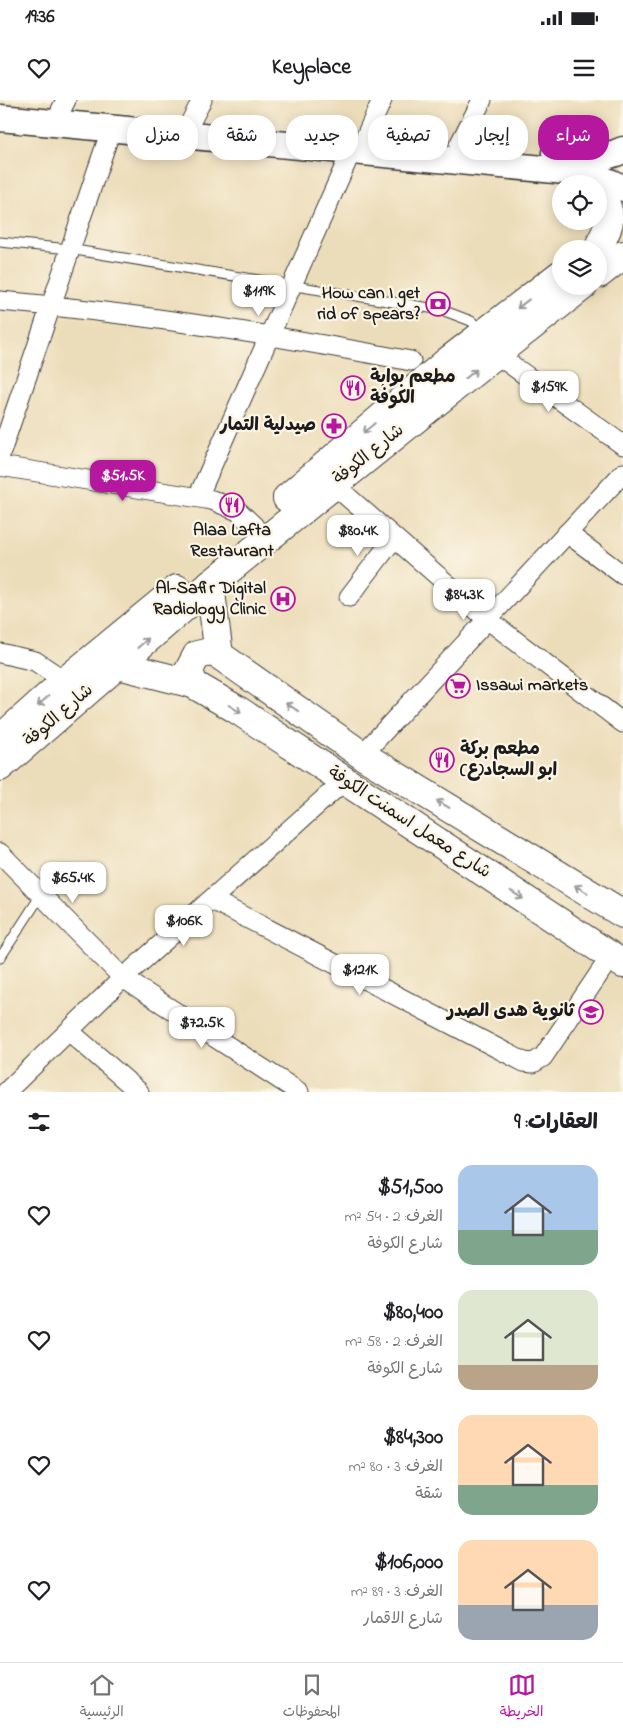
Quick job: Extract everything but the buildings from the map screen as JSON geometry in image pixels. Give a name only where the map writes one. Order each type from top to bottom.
[{"type":"main road","points":[[607,208],[610,215],[607,241]]},
{"type":"main road","points":[[607,247],[623,222]]},
{"type":"main road","name":"شارع الكوفة","points":[[0,767],[210,585],[333,484],[490,343],[552,283]]},
{"type":"main road","name":"شارع الكوفة","points":[[0,739],[65,681],[254,526],[449,360],[490,343],[568,295]]},
{"type":"main road","points":[[193,684],[189,670],[197,655],[210,652],[219,655],[210,585]]},
{"type":"main road","name":"شارع معمل اسمنت الكوفة","points":[[219,655],[362,755],[623,914]]},
{"type":"main road","name":"شارع معمل اسمنت الكوفة","points":[[118,665],[193,684],[236,709],[620,962]]},
{"type":"street","points":[[194,115],[202,100]]},
{"type":"street","points":[[358,145],[382,100]]},
{"type":"street","points":[[474,115],[482,100]]},
{"type":"street","points":[[0,104],[63,105],[134,115]]},
{"type":"street","points":[[0,118],[111,130],[286,141]]},
{"type":"street","points":[[198,124],[286,136]]},
{"type":"street","points":[[0,455],[111,130]]},
{"type":"street","points":[[358,145],[458,145]]},
{"type":"street","points":[[358,145],[563,175]]},
{"type":"street","points":[[528,151],[594,157],[607,156],[623,150]]},
{"type":"street","points":[[198,497],[270,334],[351,160]]},
{"type":"street","points":[[607,181],[623,188]]},
{"type":"street","points":[[0,301],[50,305],[270,334],[411,361]]},
{"type":"street","points":[[490,343],[623,445]]},
{"type":"street","points":[[0,466],[198,497],[232,508],[254,526]]},
{"type":"street","points":[[362,755],[623,473]]},
{"type":"street","points":[[333,484],[487,619],[623,722]]},
{"type":"street","points":[[567,533],[623,575]]},
{"type":"street","points":[[349,597],[394,538]]},
{"type":"street","points":[[0,653],[35,661],[65,681]]},
{"type":"street","points":[[6,1092],[123,978],[344,781]]},
{"type":"street","points":[[0,853],[123,978],[299,1092]]},
{"type":"street","points":[[212,900],[524,1062],[534,1063],[543,1057],[620,962]]},
{"type":"street","points":[[70,1031],[139,1092]]},
{"type":"lane","points":[[0,242],[69,249],[293,284],[442,310],[471,321],[490,343]]},
{"type":"lane","points":[[0,958],[41,895]]},
{"type":"place","name":"How can I get rid of spears?","points":[[438,304]]},
{"type":"place","name":"مطعم بوابة الكوفة","points":[[353,388]]},
{"type":"place","name":"صيدلية التمار","points":[[334,426]]},
{"type":"place","name":"Alaa Lafta Restaurant","points":[[232,505]]},
{"type":"place","name":"Al-Safir Digital Radiology Clinic","points":[[283,599]]},
{"type":"place","name":"Issawi markets","points":[[458,686]]},
{"type":"place","name":"مطعم بركة ابو السجاد(ع)","points":[[442,760]]},
{"type":"place","name":"ثانوية هدى الصدر","points":[[591,1012]]}]
